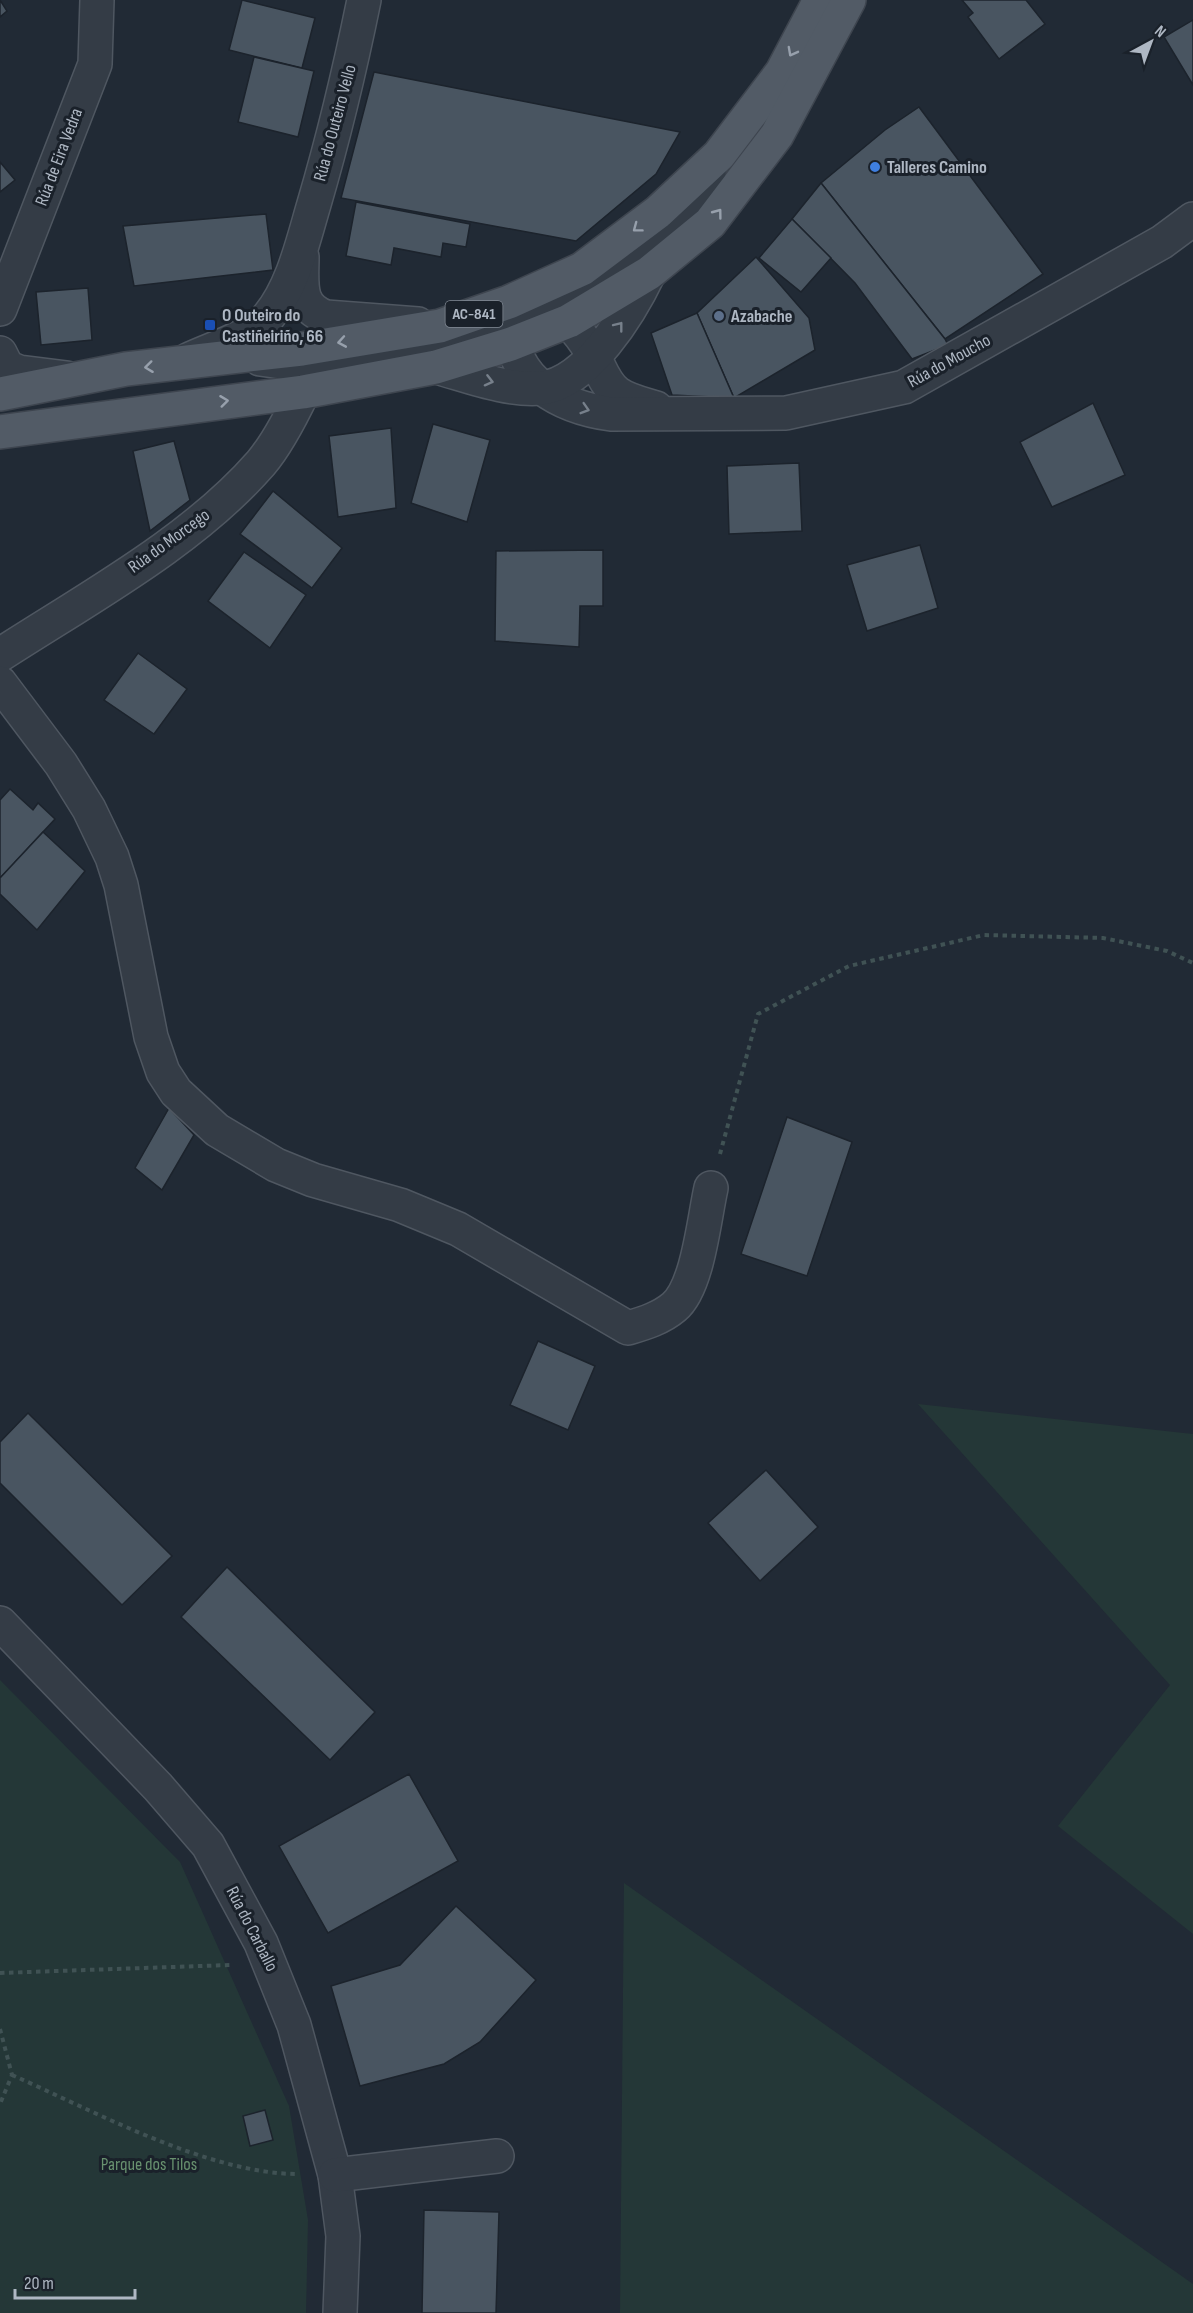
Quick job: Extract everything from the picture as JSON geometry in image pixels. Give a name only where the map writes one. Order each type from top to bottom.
[{"type":"main road","name":"AC-841","points":[[2,374],[78,379],[181,363],[302,349],[440,326],[509,302],[582,269],[658,212],[719,156],[782,72],[820,0]]},
{"type":"main road","name":"AC-841","points":[[0,432],[303,392],[436,367],[560,315],[649,273],[710,223],[777,135],[849,0]]},
{"type":"street","name":"Rúa de Eira Vedra","points":[[0,309],[96,64],[97,0]]},
{"type":"street","name":"Rúa do Outeiro Vello","points":[[181,363],[249,332],[267,318],[282,296],[302,245],[344,100],[364,0]]},
{"type":"street","points":[[560,315],[614,273],[650,249],[677,222],[719,156]]},
{"type":"street","name":"Rúa do Moucho","points":[[511,334],[526,374],[543,388],[587,411],[611,414],[786,414],[904,387],[1162,242],[1193,219]]},
{"type":"street","name":"Rúa do Outeiro Vello","points":[[302,245],[302,294],[307,306],[315,313],[326,317],[440,326]]},
{"type":"street","points":[[436,367],[511,386],[543,388],[568,377],[594,357],[633,307],[649,273]]},
{"type":"street","name":"Rúa do Moucho","points":[[560,315],[580,333],[615,392],[626,398],[675,413]]},
{"type":"street","points":[[237,356],[310,366],[335,366],[511,334]]},
{"type":"street","name":"Rúa do Morcego","points":[[0,655],[151,557],[229,497],[263,460],[303,392]]},
{"type":"street","points":[[0,414],[2,417],[84,420]]},
{"type":"street","points":[[0,683],[61,764],[89,809],[121,885],[151,1037],[163,1072],[176,1092],[217,1130],[276,1165],[313,1180],[400,1205],[458,1228],[628,1328],[649,1322],[674,1307],[684,1296],[691,1280],[711,1188]]},
{"type":"street","name":"Rúa do Carballo","points":[[0,1623],[158,1787],[207,1845],[270,1963],[294,2025],[335,2175],[343,2236],[340,2313]]},
{"type":"street","points":[[335,2175],[497,2156]]},
{"type":"path","points":[[711,1188],[758,1014],[849,966],[984,935],[1103,938],[1167,951],[1193,963]]},
{"type":"path","points":[[0,1973],[270,1963]]},
{"type":"path","points":[[0,2029],[12,2075],[0,2103]]},
{"type":"path","points":[[12,2075],[170,2145],[267,2174],[335,2175]]},
{"type":"green space","points":[[918,1404],[1193,1434],[1193,1934],[1058,1826],[1170,1685]]},
{"type":"green space","name":"Parque dos Tilos","points":[[0,1680],[180,1862],[289,2106],[308,2220],[306,2313],[0,2313]]},
{"type":"green space","points":[[624,1883],[1193,2284],[1193,2313],[620,2313]]},
{"type":"building","points":[[0,0],[7,11],[0,17]]},
{"type":"building","points":[[242,0],[315,18],[302,68],[229,50]]},
{"type":"building","points":[[962,0],[1026,0],[1045,24],[999,59],[968,17],[973,13]]},
{"type":"building","points":[[1193,20],[1193,85],[1164,37]]},
{"type":"building","points":[[254,57],[314,71],[298,137],[238,122]]},
{"type":"building","points":[[374,72],[680,132],[656,174],[576,241],[341,198]]},
{"type":"building","points":[[919,107],[1043,274],[945,339],[821,183],[885,130]]},
{"type":"building","points":[[0,162],[15,180],[0,192]]},
{"type":"building","points":[[821,183],[948,345],[912,359],[855,283],[792,219]]},
{"type":"building","points":[[356,202],[470,224],[466,247],[443,243],[441,257],[394,248],[391,265],[346,256]]},
{"type":"building","points":[[266,214],[273,270],[134,286],[123,226]]},
{"type":"building","points":[[792,219],[831,258],[801,292],[759,258]]},
{"type":"building","points":[[756,257],[809,318],[815,350],[734,398],[697,313]]},
{"type":"building","points":[[88,288],[92,340],[41,345],[36,292]]},
{"type":"building","points":[[697,313],[734,398],[672,395],[651,333]]},
{"type":"building","points":[[1093,403],[1125,475],[1052,507],[1020,442]]},
{"type":"building","points":[[433,424],[490,440],[467,522],[411,503]]},
{"type":"building","points":[[391,428],[396,508],[338,517],[329,436]]},
{"type":"building","points":[[174,441],[190,500],[150,531],[133,451]]},
{"type":"building","points":[[799,463],[802,531],[729,534],[727,466]]},
{"type":"building","points":[[273,491],[342,548],[312,588],[240,534]]},
{"type":"building","points":[[920,545],[938,608],[867,631],[847,565]]},
{"type":"building","points":[[603,550],[603,606],[580,606],[579,647],[495,641],[496,551]]},
{"type":"building","points":[[244,552],[306,595],[270,648],[208,601]]},
{"type":"building","points":[[138,653],[187,689],[154,734],[104,700]]},
{"type":"building","points":[[10,789],[33,810],[38,803],[55,819],[0,878],[0,800]]},
{"type":"building","points":[[43,832],[85,871],[37,930],[0,894],[0,878]]},
{"type":"building","points":[[169,1108],[194,1135],[162,1190],[135,1168]]},
{"type":"building","points":[[787,1117],[852,1142],[807,1276],[741,1254]]},
{"type":"building","points":[[538,1341],[595,1366],[568,1430],[510,1405]]},
{"type":"building","points":[[28,1413],[172,1556],[122,1605],[0,1483],[0,1442]]},
{"type":"building","points":[[766,1470],[818,1527],[760,1581],[708,1523]]},
{"type":"building","points":[[227,1567],[375,1712],[330,1760],[181,1617]]},
{"type":"building","points":[[409,1774],[458,1861],[328,1933],[279,1846]]},
{"type":"building","points":[[456,1906],[536,1980],[480,2042],[444,2064],[360,2086],[331,1986],[400,1965]]},
{"type":"building","points":[[265,2110],[273,2140],[250,2146],[243,2116]]},
{"type":"building","points":[[424,2210],[499,2212],[496,2313],[422,2313]]},
{"type":"place","name":"Talleres Camino","points":[[875,167]]},
{"type":"place","name":"Azabache","points":[[719,316]]},
{"type":"place","name":"O Outeiro do Castiñeiriño, 66","points":[[210,325]]}]
